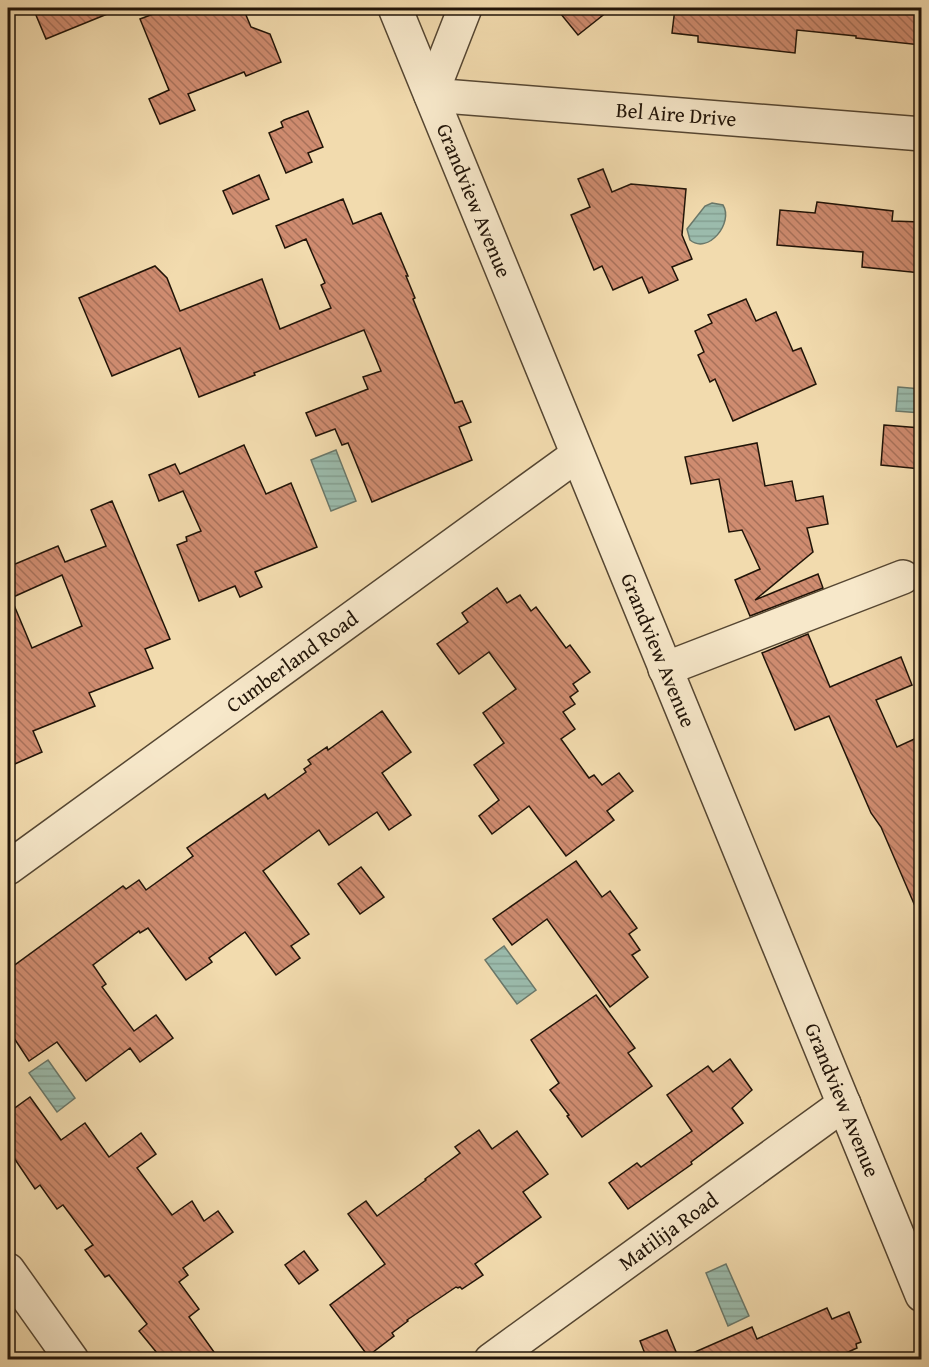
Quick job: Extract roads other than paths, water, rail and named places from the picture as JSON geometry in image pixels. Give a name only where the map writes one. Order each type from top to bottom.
[{"type":"street","name":"Grandview Avenue","points":[[395,8],[921,1295]]},
{"type":"street","points":[[431,95],[465,8]]},
{"type":"street","name":"Bel Aire Drive","points":[[431,95],[921,134]]},
{"type":"street","name":"Cumberland Road","points":[[8,868],[577,455]]},
{"type":"street","points":[[665,669],[903,577]]},
{"type":"street","name":"Matilija Road","points":[[491,1359],[844,1104]]},
{"type":"street","points":[[8,1270],[72,1359]]}]
